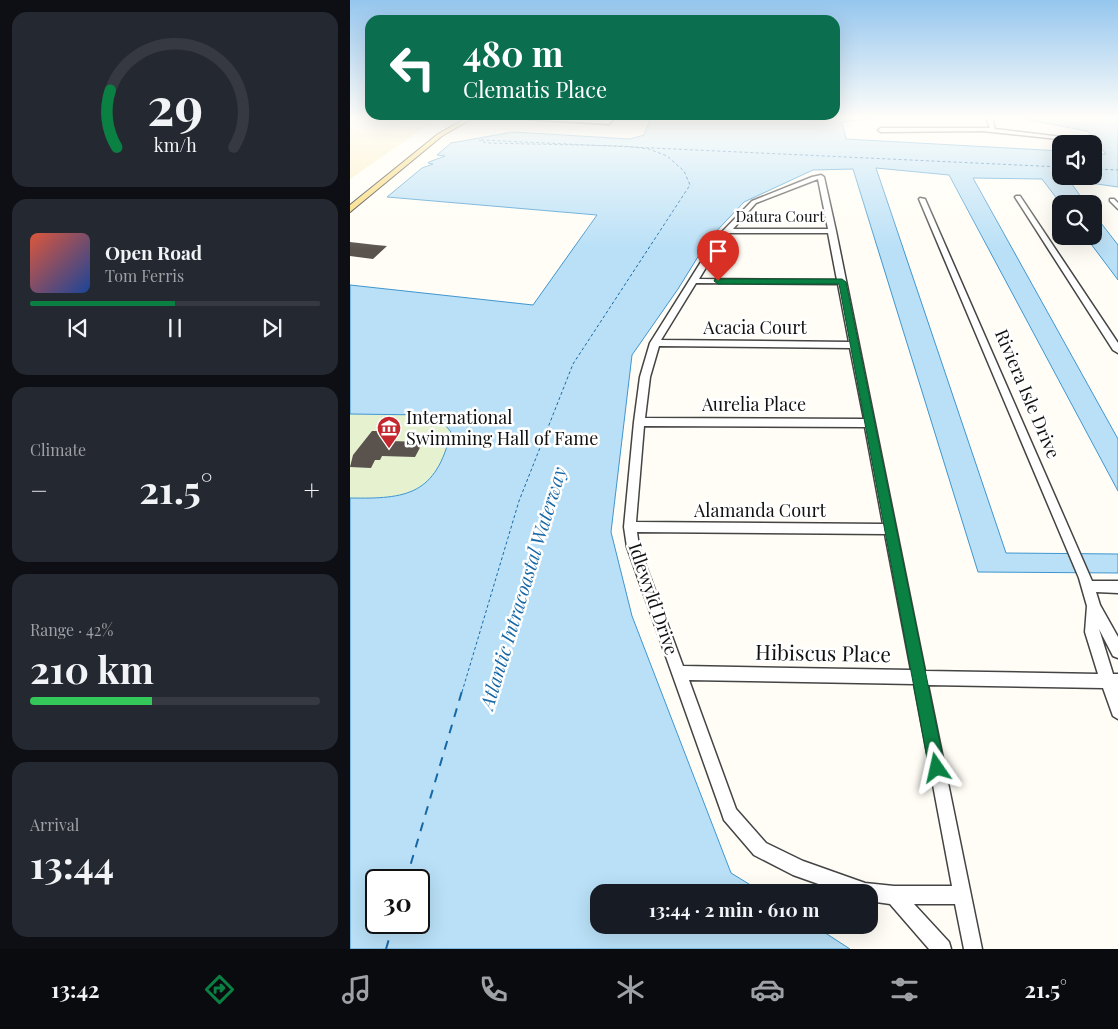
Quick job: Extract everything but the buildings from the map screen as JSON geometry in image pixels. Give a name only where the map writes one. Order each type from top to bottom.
[{"type":"main road","points":[[350,209],[409,161]]},
{"type":"street","name":"Idlewyld Drive","points":[[832,231],[821,178],[814,178],[781,189],[754,202],[727,231],[693,281],[655,343],[645,377],[630,527],[633,547],[730,814],[760,849],[799,869],[865,892],[894,896],[963,896]]},
{"type":"street","points":[[1018,196],[1118,350]]},
{"type":"street","name":"Riviera Isle Drive","points":[[922,199],[1072,548],[1094,606],[1118,652]]},
{"type":"street","points":[[1112,200],[1118,207]]},
{"type":"street","name":"Datura Court","points":[[727,231],[832,231]]},
{"type":"street","points":[[832,231],[918,677],[973,949]]},
{"type":"street","points":[[693,281],[842,282]]},
{"type":"street","name":"Acacia Court","points":[[655,343],[854,345]]},
{"type":"street","name":"Aurelia Place","points":[[639,422],[870,423]]},
{"type":"street","name":"Alamanda Court","points":[[630,527],[890,529]]},
{"type":"street","points":[[1086,582],[1118,587]]},
{"type":"street","name":"Riviera Isle Drive","points":[[1094,606],[1092,632],[1112,681],[1118,711]]},
{"type":"street","name":"Hibiscus Place","points":[[678,672],[1112,681]]},
{"type":"street","points":[[894,896],[942,949]]},
{"type":"sand","points":[[350,161],[375,161],[350,179]]},
{"type":"green space","points":[[350,414],[426,415],[440,419],[451,432],[445,453],[437,469],[417,489],[403,494],[388,497],[350,498]]},
{"type":"water","name":"Atlantic Intracoastal Waterway","points":[[431,161],[1052,161],[1052,185],[1073,185],[1080,195],[1054,195],[1042,179],[973,178],[1118,439],[1118,491],[949,175],[876,168],[1006,553],[1118,554],[1118,573],[978,572],[853,169],[813,170],[744,202],[709,239],[678,289],[632,355],[611,532],[632,616],[731,873],[749,884],[590,884],[590,934],[827,934],[850,949],[350,949],[350,498],[388,497],[416,489],[427,481],[437,469],[445,453],[451,432],[440,419],[426,415],[350,414],[350,285],[533,305],[597,215],[387,197],[422,168],[433,164],[428,163]]},
{"type":"water","points":[[1102,161],[1118,161],[1118,187],[1102,185]]},
{"type":"water","points":[[1102,224],[1118,245],[1118,280],[1092,245],[1102,245]]},
{"type":"ferry route","points":[[462,692],[519,501],[573,364],[690,185],[684,171],[673,161]]},
{"type":"ferry route","points":[[938,161],[1052,167]]},
{"type":"ferry route","points":[[1102,169],[1118,170]]},
{"type":"ferry route","points":[[409,869],[462,691]]},
{"type":"ferry route","points":[[386,949],[390,934]]},
{"type":"place","name":"International Swimming Hall of Fame","points":[[389,449]]},
{"type":"route","points":[[718,281],[842,282],[937,768]]}]
